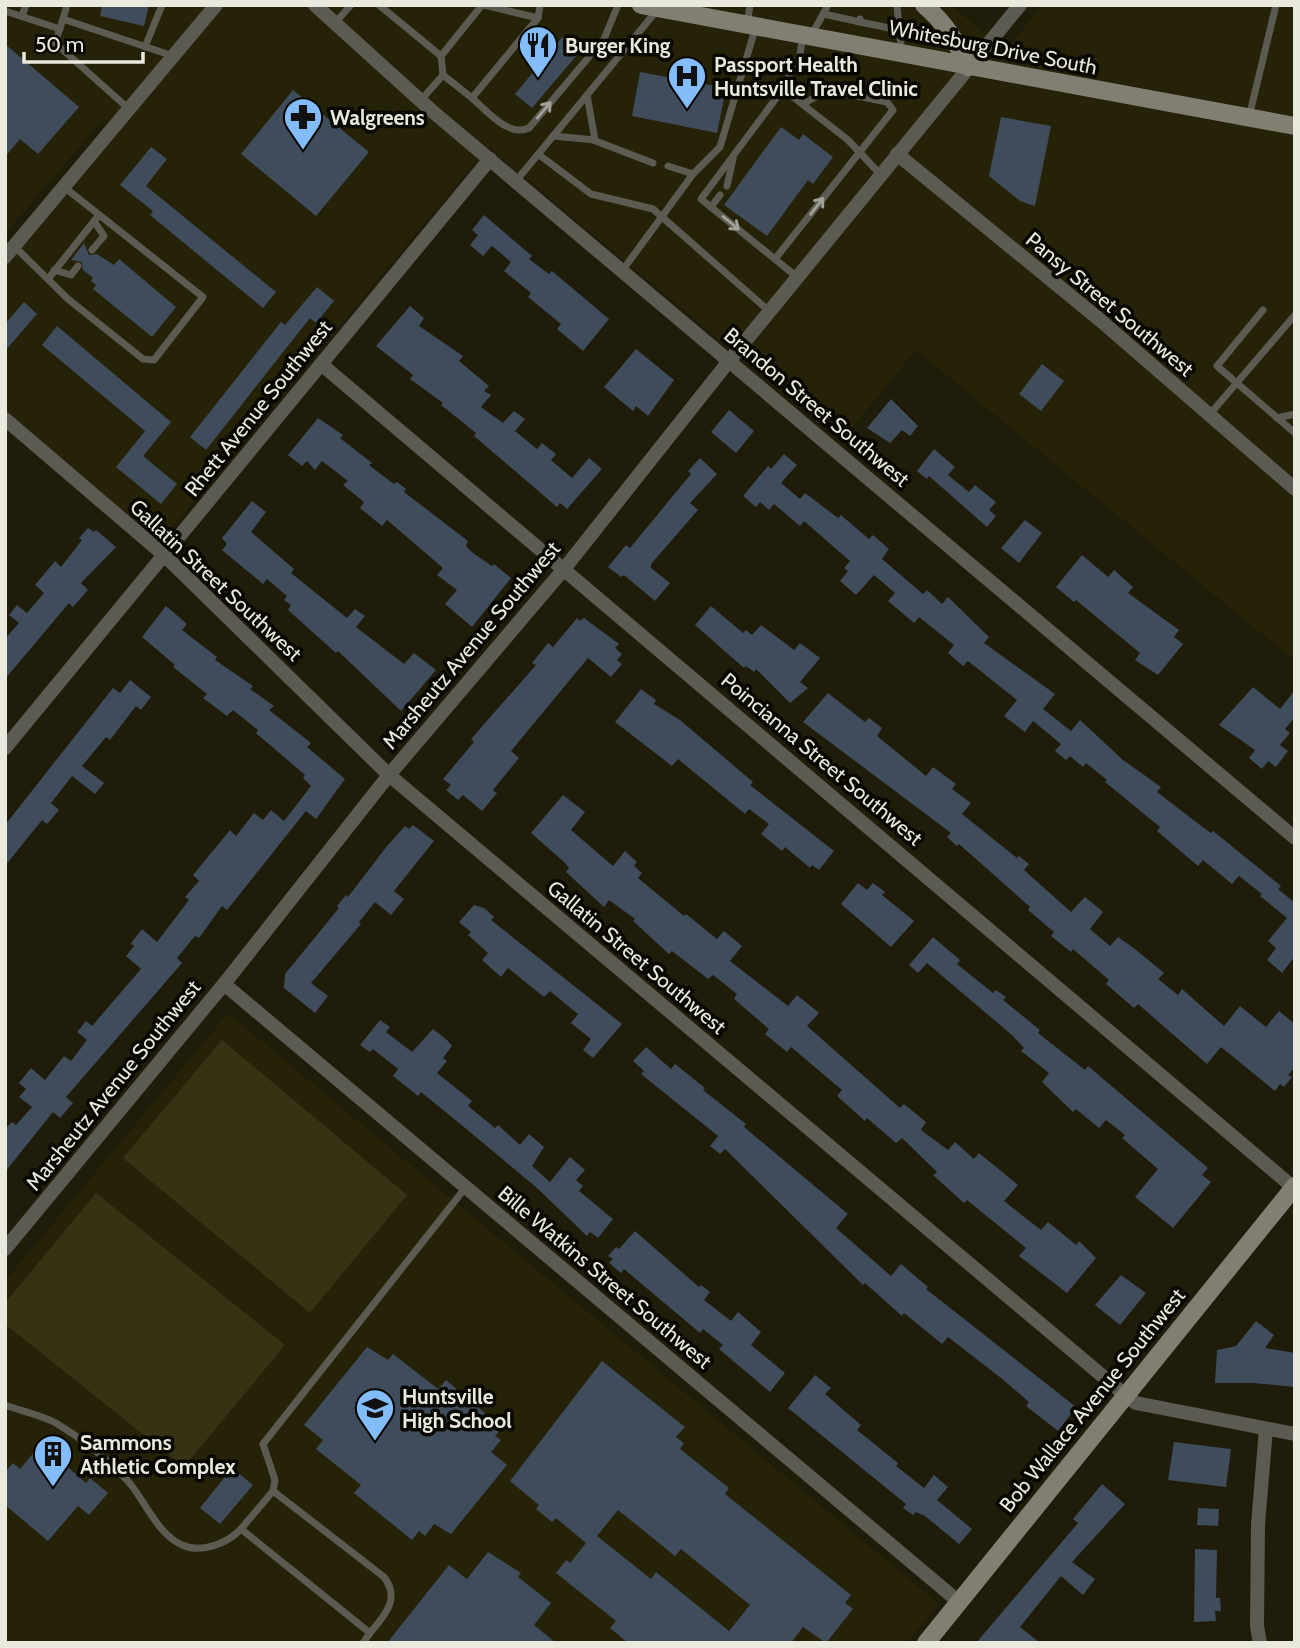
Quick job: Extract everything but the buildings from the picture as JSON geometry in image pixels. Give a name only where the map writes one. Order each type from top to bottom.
[{"type":"main road","points":[[924,5],[940,19],[957,42],[968,67]]},
{"type":"main road","name":"Whitesburg Drive South","points":[[650,7],[713,12],[751,26],[1295,126]]},
{"type":"main road","name":"Bob Wallace Avenue Southwest","points":[[926,1643],[1294,1187]]},
{"type":"street","points":[[10,252],[216,5]]},
{"type":"street","name":"Brandon Street Southwest","points":[[315,5],[421,101],[1295,838]]},
{"type":"street","name":"Marsheutz Avenue Southwest","points":[[5,1249],[224,984],[389,775],[564,569],[729,360],[1020,5]]},
{"type":"street","name":"Pansy Street Southwest","points":[[897,154],[1100,320],[1295,489]]},
{"type":"street","name":"Rhett Avenue Southwest","points":[[5,748],[490,159]]},
{"type":"street","name":"Poincianna Street Southwest","points":[[321,364],[1294,1187]]},
{"type":"street","name":"Gallatin Street Southwest","points":[[5,419],[164,555],[389,775],[1125,1395],[1136,1403],[1295,1434]]},
{"type":"street","name":"Bille Watkins Street Southwest","points":[[224,984],[959,1602]]},
{"type":"street","points":[[1260,1643],[1257,1626],[1258,1524],[1266,1429]]},
{"type":"lane","points":[[22,16],[26,5]]},
{"type":"lane","points":[[67,5],[55,43],[130,109]]},
{"type":"lane","points":[[145,47],[162,5]]},
{"type":"lane","points":[[335,23],[351,5]]},
{"type":"lane","points":[[379,5],[441,56],[443,75],[510,129],[523,131],[529,128],[604,39],[618,5]]},
{"type":"lane","points":[[441,56],[483,5],[538,18]]},
{"type":"lane","points":[[472,99],[538,18],[540,5]]},
{"type":"lane","points":[[622,271],[693,174],[720,147],[751,26],[750,5]]},
{"type":"lane","points":[[897,5],[902,53]]},
{"type":"lane","points":[[1249,117],[1276,5]]},
{"type":"lane","points":[[516,181],[587,94],[650,7]]},
{"type":"lane","points":[[797,277],[701,199],[783,89],[807,36],[825,10],[899,30]]},
{"type":"lane","points":[[5,11],[60,29]]},
{"type":"lane","points":[[63,19],[173,57]]},
{"type":"lane","points":[[421,101],[443,75]]},
{"type":"lane","points":[[783,89],[880,174]]},
{"type":"lane","points":[[775,259],[893,110],[887,102],[828,90],[803,104]]},
{"type":"lane","points":[[587,94],[593,140]]},
{"type":"lane","points":[[553,136],[593,140],[653,163]]},
{"type":"lane","points":[[538,154],[591,194],[653,209],[769,311]]},
{"type":"lane","points":[[727,186],[734,155]]},
{"type":"lane","points":[[668,166],[693,174]]},
{"type":"lane","points":[[10,252],[48,279],[143,359],[154,360],[203,297],[97,218],[64,187]]},
{"type":"lane","points":[[711,207],[720,195]]},
{"type":"lane","points":[[92,250],[104,236],[97,218]]},
{"type":"lane","points":[[48,279],[97,218]]},
{"type":"lane","points":[[54,270],[71,275],[79,266]]},
{"type":"lane","points":[[1263,310],[1217,366],[1295,433]]},
{"type":"lane","points":[[1209,415],[1295,315]]},
{"type":"lane","points":[[1277,418],[1295,414]]},
{"type":"lane","points":[[5,1405],[55,1423],[98,1454],[128,1482],[167,1534],[184,1546],[209,1547],[234,1536],[273,1491],[275,1480],[263,1444],[466,1187]]},
{"type":"lane","points":[[273,1491],[389,1583],[389,1609],[363,1643]]},
{"type":"lane","points":[[241,1530],[370,1633]]},
{"type":"shaded area","points":[[5,5],[951,5],[1005,51],[1043,5],[1295,5],[1295,661],[916,350],[841,441],[488,147],[160,542],[5,411],[5,265],[118,130],[104,118],[5,234]]},
{"type":"shaded area","name":"Huntsville High School","points":[[228,1013],[939,1604],[907,1643],[5,1643],[5,1281]]},
{"type":"shaded area","points":[[222,1040],[407,1195],[310,1313],[123,1158]]},
{"type":"shaded area","points":[[96,1193],[285,1345],[184,1467],[5,1324],[5,1303]]},
{"type":"place","name":"Burger King","points":[[538,79]]},
{"type":"place","name":"Passport Health Huntsville Travel Clinic","points":[[687,110]]},
{"type":"place","name":"Walgreens","points":[[303,151]]},
{"type":"place","name":"Huntsville High School","points":[[375,1442]]},
{"type":"place","name":"Sammons Athletic Complex","points":[[53,1488]]}]
